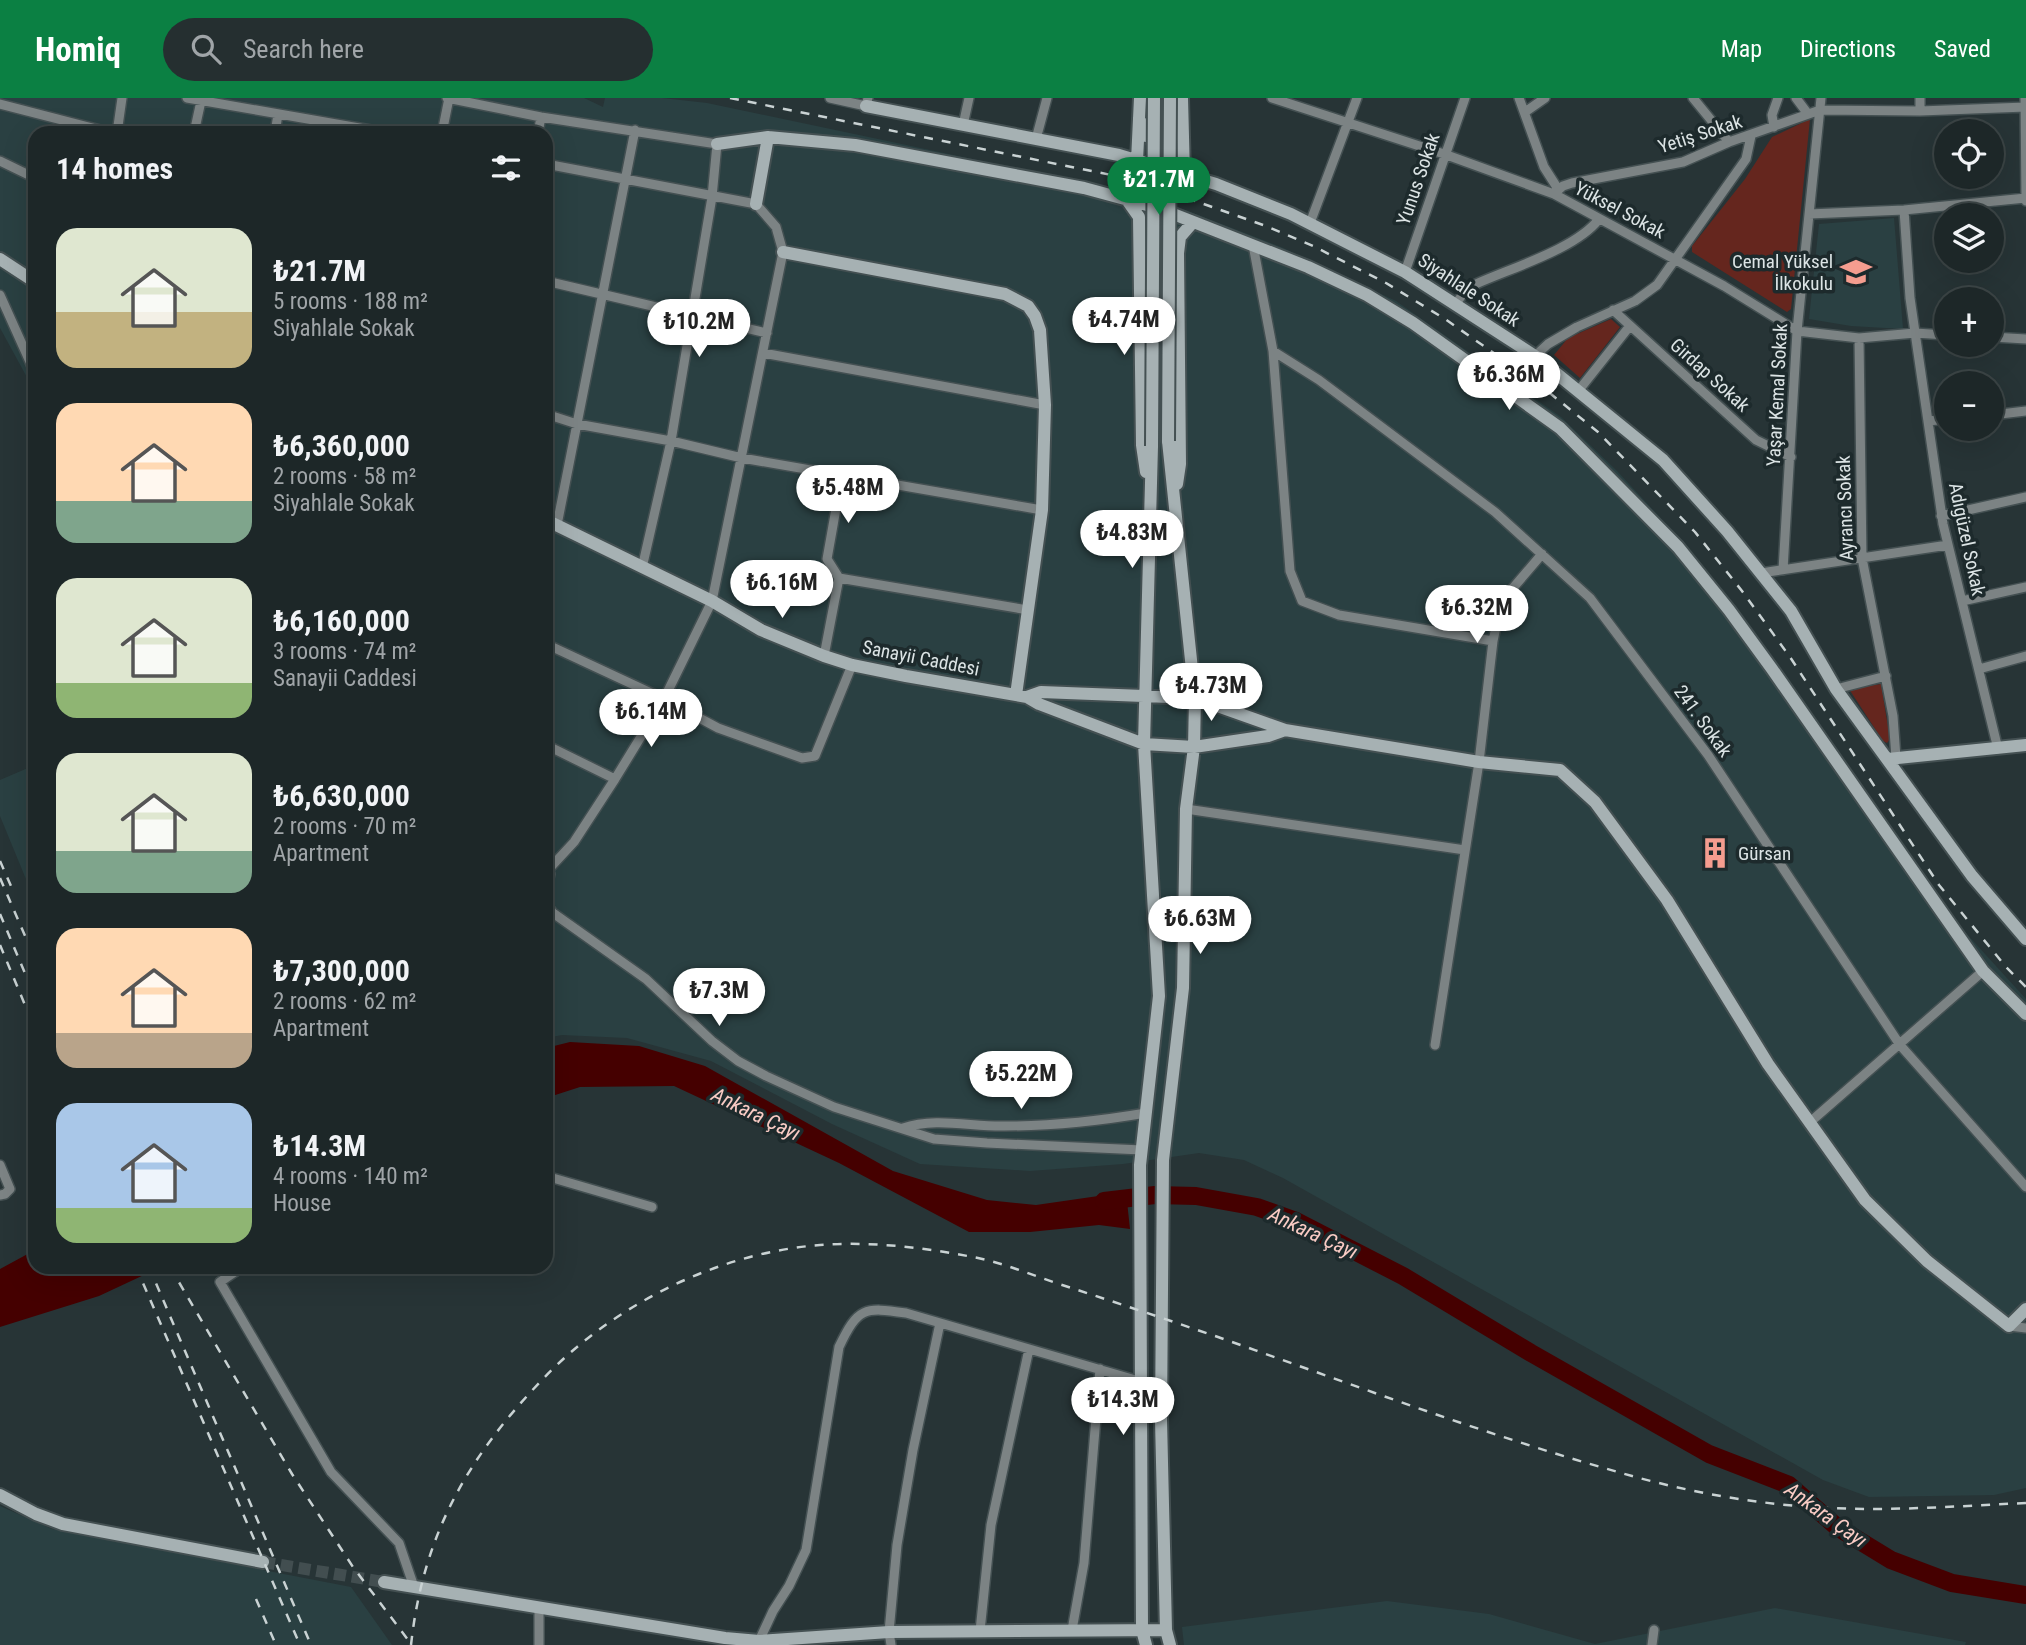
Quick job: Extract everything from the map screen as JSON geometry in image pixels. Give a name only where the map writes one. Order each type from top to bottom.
[{"type":"street","points":[[116,126],[122,98]]},
{"type":"street","points":[[187,98],[315,120],[334,126]]},
{"type":"street","points":[[443,126],[448,98],[541,117],[717,144],[768,137],[855,145],[1084,188],[1127,200],[1253,245],[1367,295],[1413,323],[1560,428],[1678,547],[1729,610],[1983,971],[2026,1014]]},
{"type":"street","points":[[830,98],[867,102]]},
{"type":"street","points":[[962,125],[969,98]]},
{"type":"street","points":[[1036,139],[1047,98]]},
{"type":"street","points":[[1137,161],[1140,98]]},
{"type":"street","points":[[1146,1645],[1142,1630],[1140,1165],[1159,996],[1144,744],[1152,446],[1154,98]]},
{"type":"street","points":[[1170,98],[1168,441],[1195,698],[1194,747],[1186,809],[1183,988],[1163,1160],[1161,1420],[1166,1630],[1170,1645]]},
{"type":"street","points":[[1182,98],[1184,175]]},
{"type":"street","name":"Yüksel Sokak","points":[[1272,98],[1556,192],[1797,331],[1859,338],[1914,333],[1934,334]]},
{"type":"street","points":[[1310,223],[1357,98]]},
{"type":"street","name":"Yunus Sokak","points":[[1405,272],[1465,98]]},
{"type":"street","points":[[1519,98],[1556,192]]},
{"type":"street","points":[[1525,112],[1545,98]]},
{"type":"street","points":[[1693,98],[1729,142]]},
{"type":"street","points":[[1774,127],[1772,115],[1779,98]]},
{"type":"street","points":[[1796,98],[1808,114]]},
{"type":"street","name":"Yaşar Kemal Sokak","points":[[1783,570],[1797,331],[1821,98]]},
{"type":"street","points":[[1920,98],[1920,111]]},
{"type":"street","points":[[195,126],[201,100]]},
{"type":"street","name":"Siyahlale Sokak","points":[[867,102],[962,125],[1137,161],[1216,184],[1310,223],[1405,272],[1535,356],[1663,460],[1727,531],[1791,611],[1836,689],[1892,759],[1972,876],[2026,939]]},
{"type":"street","points":[[0,104],[86,126]]},
{"type":"street","points":[[1809,214],[1904,210],[2026,200],[2025,104]]},
{"type":"street","name":"Yetiş Sokak","points":[[1556,192],[1572,183],[1683,162],[1729,142],[1820,110],[1920,111],[2025,104]]},
{"type":"street","points":[[276,126],[278,114]]},
{"type":"street","points":[[539,126],[541,117]]},
{"type":"street","points":[[1139,118],[1146,136],[1160,139],[1174,134],[1182,118]]},
{"type":"street","points":[[314,126],[315,120]]},
{"type":"street","points":[[553,515],[576,425],[635,130]]},
{"type":"street","points":[[1535,356],[1548,344],[1635,301],[1657,285],[1746,159],[1751,136]]},
{"type":"street","points":[[756,204],[768,137]]},
{"type":"street","points":[[642,568],[671,441],[712,197],[717,144]]},
{"type":"street","points":[[0,161],[28,175]]},
{"type":"street","points":[[553,165],[756,204],[776,227],[783,252],[712,601],[664,699],[574,842],[553,861]]},
{"type":"street","points":[[1127,200],[1139,217],[1142,445],[1151,504]]},
{"type":"street","name":"Adıgüzel Sokak","points":[[1904,210],[1914,333],[1941,516],[1998,749]]},
{"type":"street","points":[[1455,305],[1465,291],[1476,284],[1569,243],[1592,229],[1600,219]]},
{"type":"street","points":[[1174,502],[1180,464],[1178,253],[1180,237],[1193,222]]},
{"type":"street","points":[[1140,265],[1150,241],[1159,234],[1175,235],[1178,253]]},
{"type":"street","points":[[1253,245],[1273,351],[1290,571],[1302,601],[1339,615],[1493,641]]},
{"type":"street","points":[[783,252],[1005,294],[1028,306],[1035,316],[1040,330],[1045,405],[1042,510],[1028,610],[1022,696]]},
{"type":"street","points":[[0,259],[28,274]]},
{"type":"street","points":[[553,282],[766,333]]},
{"type":"street","points":[[0,295],[28,357]]},
{"type":"street","name":"Girdap Sokak","points":[[1613,310],[1756,440],[1791,457]]},
{"type":"street","points":[[1579,390],[1629,327]]},
{"type":"street","name":"Ayrancı Sokak","points":[[1859,338],[1862,558],[1894,716],[1892,759]]},
{"type":"street","points":[[2004,338],[2026,339]]},
{"type":"street","name":"241. Sokak","points":[[1273,351],[1319,380],[1496,512],[1590,598],[1707,755],[1900,1045],[2026,1187]]},
{"type":"street","points":[[762,353],[1045,405]]},
{"type":"street","points":[[2004,414],[2026,411]]},
{"type":"street","points":[[553,417],[576,425],[671,441],[742,458],[1042,510]]},
{"type":"street","points":[[1929,421],[1934,420]]},
{"type":"street","points":[[824,656],[839,578],[827,559],[842,475]]},
{"type":"street","points":[[1941,516],[2026,497]]},
{"type":"street","name":"Sanayii Caddesi","points":[[553,524],[712,601],[761,630],[824,656],[852,665],[1022,696],[1144,744],[1194,747]]},
{"type":"street","points":[[1761,573],[1948,545]]},
{"type":"street","points":[[1435,1045],[1500,608],[1542,554]]},
{"type":"street","points":[[839,578],[1028,610]]},
{"type":"street","points":[[1962,601],[2026,587]]},
{"type":"street","points":[[553,647],[664,699],[718,728],[802,758],[815,756],[852,665]]},
{"type":"street","points":[[1979,669],[2026,656]]},
{"type":"street","points":[[1836,689],[1885,676]]},
{"type":"street","name":"Sanayii Caddesi","points":[[1022,696],[1041,692],[1195,698]]},
{"type":"street","points":[[1195,698],[1285,730],[1479,762],[1560,771],[1595,802],[1667,900],[1768,1064],[1865,1200],[1927,1261],[2009,1326],[2026,1328]]},
{"type":"street","points":[[1194,747],[1268,736],[1285,730]]},
{"type":"street","points":[[1892,759],[2026,745]]},
{"type":"street","points":[[553,748],[615,779]]},
{"type":"street","points":[[1186,809],[1465,850]]},
{"type":"street","points":[[553,914],[654,986],[712,1041],[738,1061],[841,1110],[934,1139],[1142,1150]]},
{"type":"street","points":[[1809,1122],[1983,971]]},
{"type":"street","points":[[903,1128],[925,1123],[1002,1126],[1065,1124],[1146,1113]]},
{"type":"street","points":[[0,1165],[10,1189],[5,1195],[0,1195]]},
{"type":"street","points":[[553,1178],[652,1207]]},
{"type":"street","points":[[232,1274],[220,1282],[331,1472],[398,1544],[414,1587]]},
{"type":"street","points":[[759,1641],[806,1550],[839,1347],[861,1312],[874,1308],[906,1313],[1139,1381]]},
{"type":"street","points":[[2009,1326],[2026,1310]]},
{"type":"street","points":[[890,1638],[897,1545],[940,1323]]},
{"type":"street","points":[[980,1631],[991,1525],[1029,1349]]},
{"type":"street","points":[[1072,1630],[1084,1563],[1100,1369]]},
{"type":"street","points":[[0,1495],[36,1514],[63,1524],[263,1562]]},
{"type":"street","points":[[384,1582],[539,1609],[759,1641],[890,1638],[980,1631],[1166,1630]]},
{"type":"street","points":[[539,1609],[539,1645]]},
{"type":"street","points":[[1652,1645],[1654,1630]]},
{"type":"shaded area","points":[[0,98],[584,98],[603,107],[605,98],[662,98],[707,103],[1015,168],[1175,206],[1281,247],[1396,301],[1561,417],[1617,471],[1679,538],[1765,647],[1965,932],[2026,999],[2026,1488],[1994,1495],[1869,1497],[1823,1480],[1283,1178],[1244,1160],[1199,1153],[1123,1164],[1030,1171],[920,1164],[832,1124],[711,1061],[627,1038],[553,1037],[553,126],[28,126],[28,379],[0,328]]},
{"type":"shaded area","points":[[1810,119],[1791,309],[1787,312],[1692,252],[1692,246],[1745,179],[1772,137]]},
{"type":"shaded area","name":"Cemal Yüksel İlkokulu","points":[[1894,218],[1903,329],[1851,326],[1809,319],[1819,224]]},
{"type":"shaded area","points":[[1611,319],[1620,327],[1580,378],[1554,355],[1568,338]]},
{"type":"shaded area","points":[[1881,684],[1890,739],[1887,743],[1883,741],[1849,689]]},
{"type":"shaded area","points":[[28,768],[28,884],[0,816],[0,780]]},
{"type":"shaded area","points":[[0,1506],[52,1529],[351,1587],[392,1645],[0,1645]]},
{"type":"shaded area","points":[[1387,1601],[1489,1614],[1595,1644],[1775,1608],[1966,1642],[1965,1645],[1184,1645],[1182,1627]]},
{"type":"water","points":[[570,1042],[639,1046],[705,1066],[893,1171],[987,1200],[1036,1205],[1126,1192],[1130,1229],[1099,1225],[1030,1232],[969,1232],[839,1163],[674,1086],[580,1087],[553,1096],[553,1046]]},
{"type":"water","points":[[28,1254],[28,1274],[146,1274],[99,1296],[0,1327],[0,1269]]},
{"type":"waterway","name":"Ankara Çayı","points":[[1104,1201],[1155,1195],[1196,1196],[1257,1207],[1296,1221],[1403,1276],[1531,1353],[1709,1454],[1789,1485],[1837,1527],[1891,1560],[1952,1583],[2026,1595]]},
{"type":"tunnel","points":[[263,1562],[384,1582]]},
{"type":"railway","points":[[730,98],[1136,180],[1266,226],[1313,246],[1386,283],[1445,319],[1541,386],[1598,432],[1695,532],[1790,657],[1939,885],[2006,967],[2026,987]]},
{"type":"railway","points":[[0,861],[11,886]]},
{"type":"railway","points":[[0,878],[28,943]]},
{"type":"railway","points":[[0,914],[28,980]]},
{"type":"railway","points":[[0,945],[28,1012]]},
{"type":"railway","points":[[411,1645],[426,1569],[452,1502],[490,1441],[540,1382],[599,1330],[632,1307],[668,1288],[742,1259],[820,1245],[860,1244],[920,1248],[999,1263],[1417,1408],[1670,1486],[1750,1501],[1830,1508],[1903,1509],[2026,1503]]},
{"type":"railway","points":[[139,1274],[300,1645]]},
{"type":"railway","points":[[152,1274],[311,1645]]},
{"type":"railway","points":[[174,1274],[292,1474],[353,1567],[412,1645]]},
{"type":"railway","points":[[256,1599],[276,1645]]},
{"type":"place","name":"Cemal Yüksel İlkokulu","points":[[1856,272]]},
{"type":"place","name":"Gürsan","points":[[1715,853]]}]
